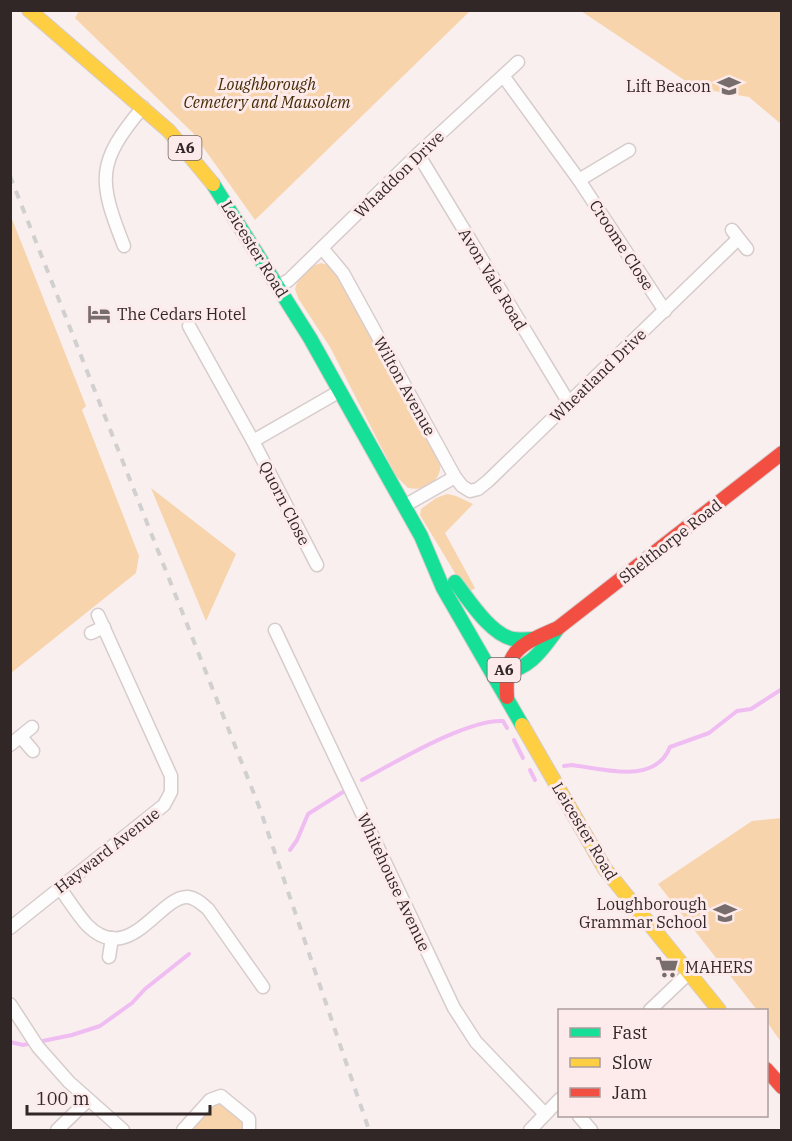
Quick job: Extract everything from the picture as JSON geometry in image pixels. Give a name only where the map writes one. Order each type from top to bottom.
[{"type":"main road","name":"Leicester Road","points":[[28,10],[143,107],[176,139],[216,187],[279,286],[340,391],[421,536],[443,588],[488,667],[512,698],[544,762],[605,869],[717,1009]]},
{"type":"main road","name":"Shelthorpe Road","points":[[558,628],[543,650],[525,667],[506,673],[507,662],[513,654],[533,639],[558,628],[782,453]]},
{"type":"main road","name":"Leicester Road","points":[[421,536],[455,582],[506,673]]},
{"type":"main road","points":[[455,582],[480,613],[504,635],[514,639],[533,639]]},
{"type":"main road","points":[[488,667],[497,673],[506,673],[512,698]]},
{"type":"main road","name":"Shelthorpe Road","points":[[512,698],[525,667]]},
{"type":"main road","points":[[768,1071],[782,1087]]},
{"type":"street","name":"Whaddon Drive","points":[[279,286],[289,280],[418,154],[518,62]]},
{"type":"street","name":"Croome Close","points":[[504,77],[579,180],[664,311]]},
{"type":"street","points":[[124,246],[105,192],[106,166],[114,144],[143,107]]},
{"type":"street","points":[[579,180],[628,150]]},
{"type":"street","name":"Avon Vale Road","points":[[418,154],[569,403]]},
{"type":"street","name":"Wheatland Drive","points":[[455,477],[462,486],[470,491],[478,489],[739,239]]},
{"type":"street","name":"Wilton Avenue","points":[[322,248],[343,273],[455,477]]},
{"type":"street","name":"Quorn Close","points":[[189,326],[253,441],[317,565]]},
{"type":"street","name":"Quorn Close","points":[[253,441],[340,391]]},
{"type":"street","points":[[404,506],[455,477]]},
{"type":"street","name":"Hayward Avenue","points":[[10,928],[164,806],[171,792],[171,776],[98,615]]},
{"type":"street","points":[[91,633],[104,627]]},
{"type":"street","name":"Whitehouse Avenue","points":[[275,630],[454,1008],[476,1042],[545,1114]]},
{"type":"street","points":[[10,745],[32,727]]},
{"type":"street","points":[[21,736],[33,751]]},
{"type":"street","points":[[60,887],[88,925],[112,938],[128,935],[145,927],[176,900],[187,897],[199,901],[208,909],[263,987]]},
{"type":"street","points":[[109,957],[112,938]]},
{"type":"street","points":[[652,1009],[689,974]]},
{"type":"street","points":[[10,1004],[35,1043],[88,1100],[123,1131]]},
{"type":"street","points":[[183,1131],[210,1100],[221,1096],[244,1113],[250,1123],[249,1131]]},
{"type":"street","points":[[57,1131],[88,1100]]},
{"type":"street","points":[[530,1131],[558,1101]]},
{"type":"street","points":[[580,1117],[591,1131]]},
{"type":"green space","name":"Loughborough Cemetery and Mausolem","points":[[79,10],[470,11],[255,220],[193,133],[75,18]]},
{"type":"green space","name":"Lift Beacon","points":[[581,11],[781,11],[781,124],[749,97],[696,88]]},
{"type":"green space","points":[[10,214],[86,406],[82,410],[139,556],[136,573],[11,673]]},
{"type":"green space","points":[[321,263],[328,265],[339,277],[440,461],[439,474],[427,486],[408,488],[396,476],[330,347],[298,298],[295,289],[301,276],[308,269]]},
{"type":"green space","points":[[151,488],[236,554],[206,621]]},
{"type":"green space","points":[[447,494],[473,504],[445,533],[475,588],[467,593],[420,515],[421,509],[436,498]]},
{"type":"green space","points":[[782,818],[781,1042],[768,1023],[768,1009],[756,1009],[658,884],[752,821]]},
{"type":"green space","points":[[221,1101],[245,1120],[244,1130],[189,1130],[214,1103]]},
{"type":"waterway","points":[[564,766],[627,772],[653,766],[663,759],[670,747],[709,733],[737,711],[751,709],[782,689]]},
{"type":"waterway","points":[[362,780],[432,743],[471,727],[503,721],[507,728]]},
{"type":"waterway","points":[[514,740],[523,758]]},
{"type":"waterway","points":[[530,770],[535,780]]},
{"type":"waterway","points":[[290,850],[308,814],[343,792]]},
{"type":"waterway","points":[[10,1042],[23,1045],[72,1035],[100,1026],[132,1003],[145,989],[189,954]]},
{"type":"railway","points":[[10,176],[260,809],[369,1130]]},
{"type":"traffic: fast","points":[[213,184],[310,338],[421,536],[443,588],[522,725]]},
{"type":"traffic: fast","points":[[455,582],[496,631],[513,639],[533,639]]},
{"type":"traffic: fast","points":[[496,672],[507,672],[525,665],[539,653],[558,628]]},
{"type":"traffic: slow","points":[[29,10],[169,131],[213,184]]},
{"type":"traffic: slow","points":[[522,725],[605,869],[718,1009]]},
{"type":"traffic: jam","points":[[507,697],[508,669],[517,651],[533,639],[558,628],[782,453]]},
{"type":"traffic: jam","points":[[768,1071],[782,1087]]},
{"type":"place","name":"Lift Beacon","points":[[729,86]]},
{"type":"place","name":"The Cedars Hotel","points":[[99,314]]},
{"type":"place","name":"Loughborough Grammar School","points":[[725,913]]},
{"type":"place","name":"MAHERS","points":[[667,967]]}]
